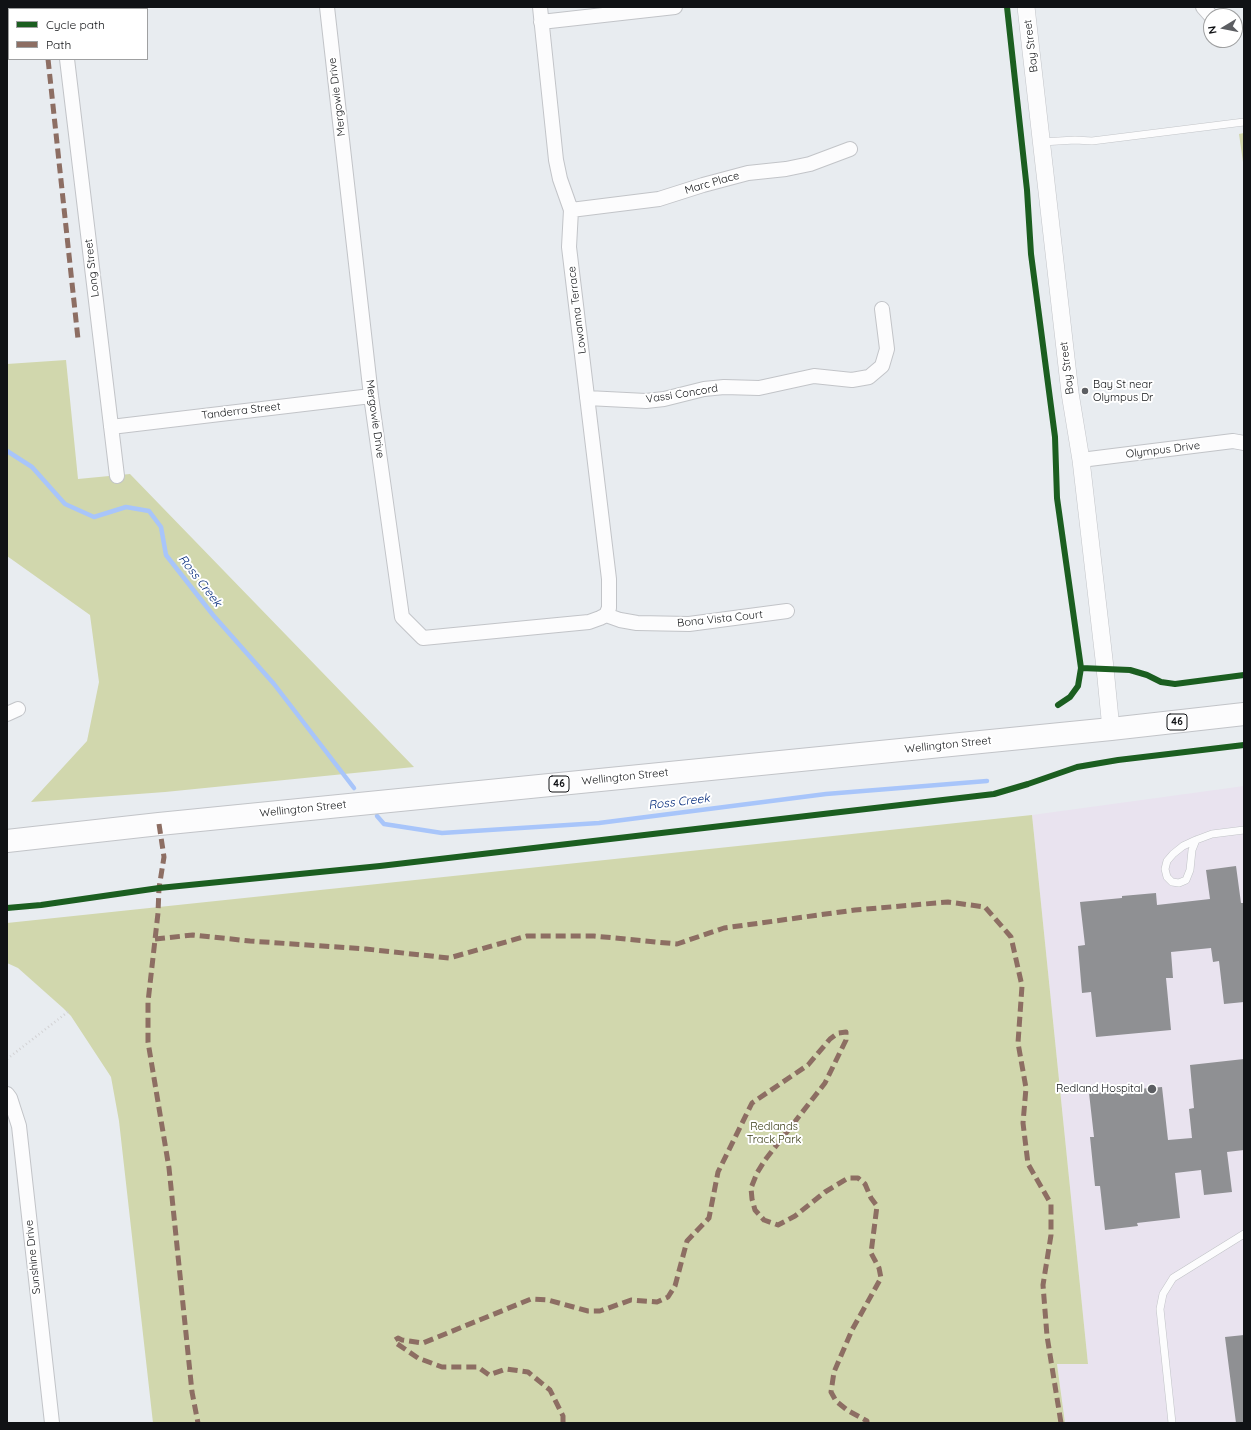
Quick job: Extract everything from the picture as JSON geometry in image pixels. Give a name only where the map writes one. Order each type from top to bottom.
[{"type":"main road","name":"Wellington Street","points":[[7,841],[159,824],[1111,729],[1244,714]]},
{"type":"street","name":"Mergowie Drive","points":[[327,7],[371,396],[402,617],[423,638],[588,622],[606,615]]},
{"type":"street","name":"Lowanna Terrace","points":[[540,7],[556,160],[560,179],[572,210],[569,247],[608,579],[609,608],[606,615]]},
{"type":"street","points":[[541,22],[675,7]]},
{"type":"street","name":"Bay Street","points":[[1026,7],[1070,394],[1081,460],[1111,729]]},
{"type":"street","name":"Long Street","points":[[67,60],[117,476]]},
{"type":"street","name":"Marc Place","points":[[572,210],[658,199],[748,173],[786,169],[810,164],[850,149]]},
{"type":"street","name":"Vassi Concord","points":[[587,398],[646,401],[664,399],[704,389],[724,387],[759,388],[814,376],[852,380],[869,377],[882,366],[887,349],[882,309]]},
{"type":"street","name":"Tanderra Street","points":[[111,427],[371,396]]},
{"type":"street","name":"Olympus Drive","points":[[1081,460],[1233,441],[1244,443]]},
{"type":"street","name":"Bona Vista Court","points":[[606,615],[620,620],[637,623],[689,624],[788,611]]},
{"type":"street","name":"Sunshine Drive","points":[[7,1094],[10,1098],[19,1126],[52,1423]]},
{"type":"lane","points":[[1042,142],[1075,140],[1092,141],[1244,122]]},
{"type":"lane","points":[[1196,840],[1192,850],[1190,870],[1186,880],[1179,883],[1172,882],[1167,877],[1165,869],[1167,861],[1183,846],[1196,840],[1212,834],[1244,830]]},
{"type":"lane","points":[[1172,1423],[1160,1309],[1163,1294],[1173,1278],[1244,1234]]},
{"type":"path","points":[[7,1059],[69,1010]]},
{"type":"shaded area","name":"Redland Hospital","points":[[1244,786],[1244,1423],[1065,1423],[1057,1363],[1088,1364],[1032,815]]},
{"type":"green space","points":[[1244,133],[1244,169],[1239,134]]},
{"type":"green space","points":[[66,360],[78,479],[130,474],[414,767],[165,792],[31,802],[87,741],[99,682],[90,615],[7,556],[7,364]]},
{"type":"green space","name":"Redlands Track Park","points":[[1032,815],[1088,1364],[1057,1364],[1065,1423],[153,1423],[119,1121],[111,1077],[71,1016],[18,968],[7,963],[7,923]]},
{"type":"building","points":[[1236,866],[1241,903],[1244,903],[1244,1002],[1224,1004],[1219,961],[1213,962],[1211,948],[1171,952],[1173,978],[1166,978],[1171,1030],[1096,1037],[1091,992],[1082,993],[1078,946],[1085,945],[1080,902],[1156,893],[1157,905],[1210,899],[1206,870]]},
{"type":"building","points":[[1244,1059],[1244,1150],[1227,1152],[1232,1192],[1204,1195],[1201,1170],[1175,1173],[1180,1218],[1137,1223],[1138,1226],[1105,1230],[1100,1186],[1095,1186],[1090,1137],[1094,1137],[1089,1093],[1162,1087],[1168,1140],[1192,1138],[1189,1109],[1194,1108],[1190,1065]]},
{"type":"building","points":[[1244,1335],[1244,1423],[1236,1423],[1225,1337]]},
{"type":"waterway","name":"Ross Creek","points":[[7,451],[32,467],[65,504],[94,517],[126,507],[149,511],[161,527],[166,555],[213,615],[274,684],[354,788]]},
{"type":"waterway","name":"Ross Creek","points":[[377,816],[384,824],[442,833],[599,823],[826,794],[987,781]]},
{"type":"marked path","points":[[48,60],[78,339]]},
{"type":"marked path","points":[[159,824],[164,857],[159,888],[158,913],[148,1002],[148,1042],[169,1168],[192,1392],[198,1423]]},
{"type":"marked path","points":[[155,939],[193,935],[250,941],[366,949],[449,958],[527,936],[594,936],[677,944],[724,928],[855,910],[948,902],[985,907],[1011,937],[1022,986],[1018,1043],[1026,1088],[1023,1123],[1028,1164],[1051,1204],[1051,1235],[1043,1285],[1047,1336],[1061,1423]]},
{"type":"marked path","points":[[563,1423],[563,1416],[550,1390],[528,1372],[506,1369],[489,1375],[478,1367],[442,1367],[418,1358],[396,1343],[395,1340],[398,1338],[423,1343],[531,1299],[548,1300],[588,1311],[600,1311],[631,1300],[657,1302],[668,1297],[675,1286],[687,1241],[709,1218],[718,1172],[752,1103],[808,1065],[830,1039],[838,1033],[846,1032],[846,1040],[825,1083],[765,1160],[757,1173],[751,1188],[755,1210],[764,1220],[778,1225],[795,1216],[825,1192],[848,1178],[858,1178],[865,1184],[871,1198],[877,1206],[871,1253],[879,1268],[881,1278],[852,1330],[834,1372],[831,1392],[836,1401],[847,1410],[867,1421],[867,1423]]},
{"type":"cycle path","points":[[1007,7],[1027,190],[1031,254],[1055,437],[1057,498],[1081,668],[1078,686],[1070,697],[1058,705]]},
{"type":"cycle path","points":[[1081,668],[1130,670],[1147,675],[1161,682],[1175,684],[1244,675]]},
{"type":"cycle path","points":[[7,908],[41,905],[159,888],[380,866],[994,794],[1077,767],[1118,760],[1244,745]]},
{"type":"place","name":"Bay St near Olympus Dr","points":[[1085,391]]},
{"type":"place","name":"Redland Hospital","points":[[1152,1089]]}]
